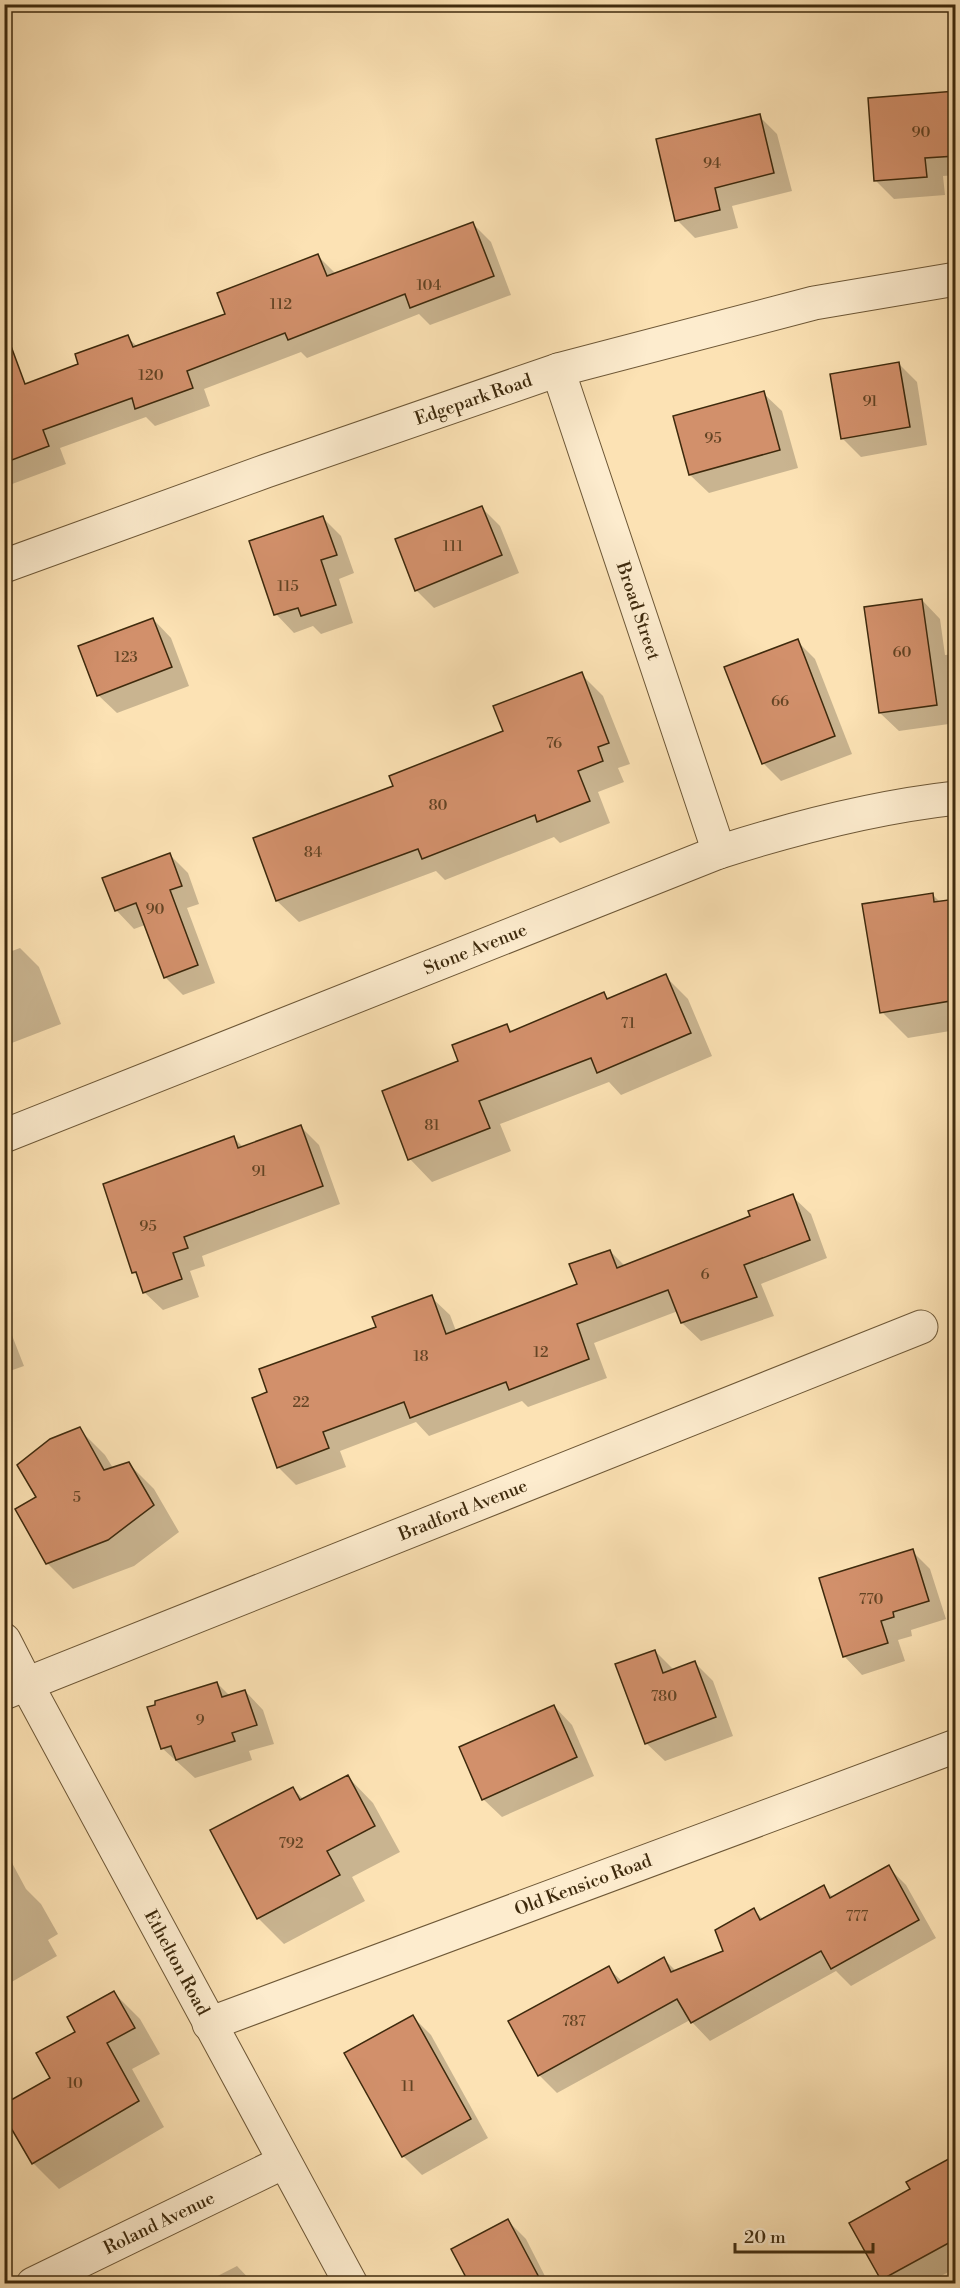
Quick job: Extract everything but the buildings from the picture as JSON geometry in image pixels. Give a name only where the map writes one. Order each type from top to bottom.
[{"type":"street","name":"Edgepark Road","points":[[4,566],[266,471],[558,370],[814,303],[956,279]]},
{"type":"street","name":"Broad Street","points":[[558,370],[719,852]]},
{"type":"street","name":"Stone Avenue","points":[[4,1136],[719,852],[785,830],[879,809],[956,798]]},
{"type":"street","name":"Bradford Avenue","points":[[16,1689],[921,1328]]},
{"type":"street","name":"Ethelton Road","points":[[4,1640],[16,1689],[209,2024],[351,2283]]},
{"type":"street","name":"Old Kensico Road","points":[[209,2024],[956,1746]]},
{"type":"street","name":"Roland Avenue","points":[[33,2283],[285,2163]]}]
